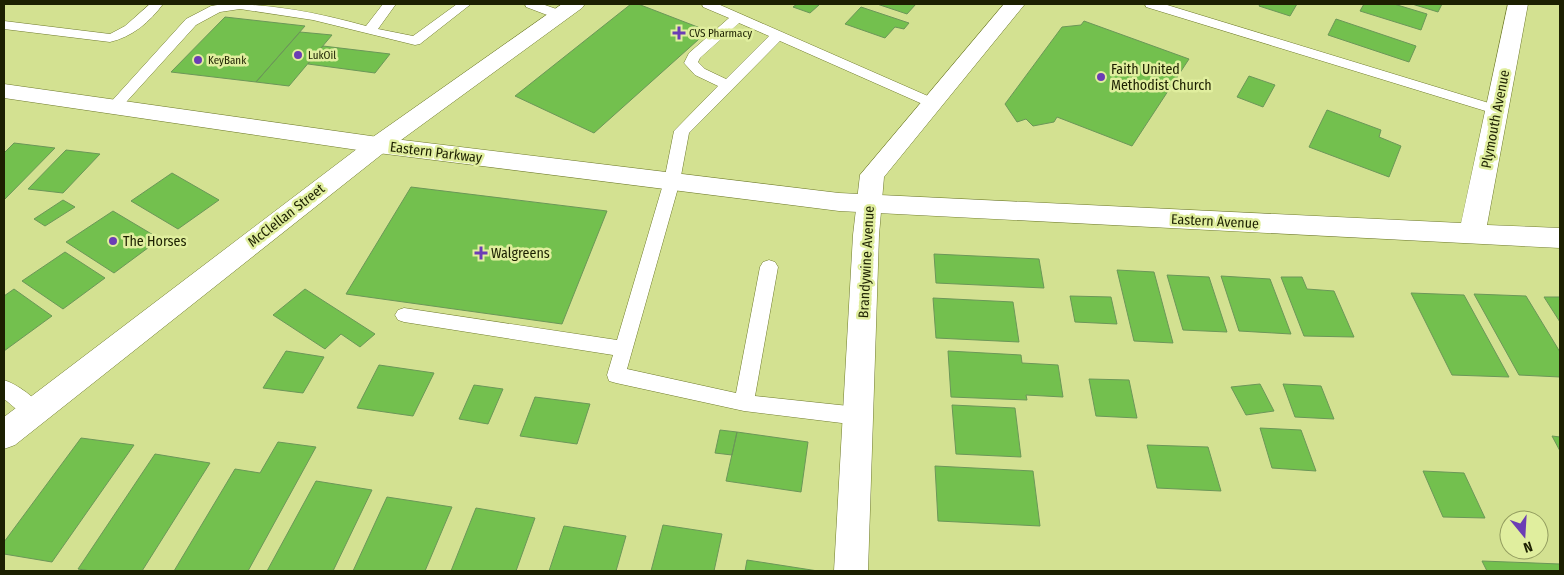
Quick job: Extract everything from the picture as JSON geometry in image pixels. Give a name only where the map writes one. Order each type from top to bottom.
[{"type":"street","name":"Brandywine Avenue","points":[[851,571],[872,175],[1015,4]]},
{"type":"street","name":"Plymouth Avenue","points":[[1472,234],[1518,4]]},
{"type":"street","name":"McClellan Street","points":[[4,435],[378,144],[568,9]]},
{"type":"street","name":"Eastern Parkway","points":[[4,91],[378,144],[840,202],[869,204]]},
{"type":"street","name":"Eastern Avenue","points":[[869,204],[1560,238]]},
{"type":"lane","points":[[4,25],[110,38],[120,36],[129,31],[157,4]]},
{"type":"lane","points":[[369,31],[390,4]]},
{"type":"lane","points":[[114,107],[191,22],[216,9],[240,5],[307,9],[369,31],[415,41],[465,4]]},
{"type":"lane","points":[[531,4],[568,9]]},
{"type":"lane","points":[[708,4],[932,103]]},
{"type":"lane","points":[[1151,4],[1497,110]]},
{"type":"lane","points":[[728,85],[700,72],[691,63],[694,56],[738,17]]},
{"type":"lane","points":[[778,35],[682,131],[672,181],[616,375],[744,402],[858,416]]},
{"type":"lane","points":[[744,402],[768,267]]},
{"type":"lane","points":[[404,315],[624,349]]},
{"type":"lane","points":[[4,388],[34,411]]},
{"type":"building","name":"CVS Pharmacy","points":[[631,4],[638,4],[708,31],[594,133],[515,96]]},
{"type":"building","points":[[797,4],[819,5],[810,13],[793,7]]},
{"type":"building","points":[[877,4],[916,4],[907,14]]},
{"type":"building","points":[[1260,4],[1297,4],[1290,16],[1259,6]]},
{"type":"building","points":[[1364,4],[1394,4],[1427,14],[1421,30],[1360,11]]},
{"type":"building","points":[[1412,4],[1442,4],[1438,12]]},
{"type":"building","points":[[861,7],[909,23],[904,29],[895,27],[885,38],[845,24]]},
{"type":"building","points":[[225,17],[305,26],[256,82],[171,72]]},
{"type":"building","points":[[1336,19],[1416,46],[1409,62],[1328,35]]},
{"type":"building","name":"Faith United Methodist Church","points":[[1084,21],[1189,59],[1132,146],[1057,117],[1054,122],[1033,126],[1026,119],[1017,122],[1005,104],[1062,27],[1081,25]]},
{"type":"building","name":"LukOil","points":[[300,32],[332,35],[289,86],[256,82]]},
{"type":"building","name":"LukOil","points":[[323,46],[390,54],[375,73],[308,64]]},
{"type":"building","points":[[1249,76],[1275,85],[1263,107],[1237,97]]},
{"type":"building","points":[[1327,110],[1381,130],[1379,137],[1401,146],[1389,177],[1309,147]]},
{"type":"building","points":[[14,143],[55,148],[4,200],[4,153]]},
{"type":"building","points":[[66,150],[100,154],[63,193],[28,189]]},
{"type":"building","points":[[172,173],[219,200],[178,229],[131,201]]},
{"type":"building","name":"Walgreens","points":[[411,187],[607,211],[562,324],[346,294]]},
{"type":"building","points":[[63,200],[75,207],[45,226],[34,219]]},
{"type":"building","name":"The Horses","points":[[113,211],[160,239],[114,273],[66,242]]},
{"type":"building","points":[[65,252],[105,278],[63,309],[22,281]]},
{"type":"building","points":[[934,254],[1039,259],[1044,288],[936,283]]},
{"type":"building","points":[[1117,270],[1154,272],[1173,343],[1134,341]]},
{"type":"building","points":[[1167,275],[1209,277],[1227,332],[1183,330]]},
{"type":"building","points":[[1221,276],[1270,279],[1291,334],[1239,331]]},
{"type":"building","points":[[1281,277],[1302,277],[1307,289],[1334,291],[1354,337],[1304,336]]},
{"type":"building","points":[[14,289],[52,316],[4,351],[4,296]]},
{"type":"building","points":[[305,289],[375,334],[360,347],[341,334],[325,349],[273,315]]},
{"type":"building","points":[[1411,293],[1464,295],[1509,377],[1452,375]]},
{"type":"building","points":[[1474,294],[1526,296],[1560,352],[1560,377],[1519,375]]},
{"type":"building","points":[[1070,296],[1111,297],[1117,324],[1075,322]]},
{"type":"building","points":[[1544,297],[1560,297],[1560,322]]},
{"type":"building","points":[[933,298],[1013,302],[1019,342],[936,338]]},
{"type":"building","points":[[286,351],[324,357],[303,393],[263,388]]},
{"type":"building","points":[[948,351],[1021,355],[1022,363],[1058,365],[1063,397],[1026,395],[1027,400],[951,397]]},
{"type":"building","points":[[379,365],[434,373],[413,416],[357,408]]},
{"type":"building","points":[[1089,379],[1129,380],[1137,418],[1096,416]]},
{"type":"building","points":[[1260,384],[1274,411],[1246,415],[1231,387]]},
{"type":"building","points":[[1283,384],[1321,386],[1334,419],[1295,417]]},
{"type":"building","points":[[474,385],[503,389],[488,424],[459,419]]},
{"type":"building","points":[[535,397],[590,404],[577,444],[520,436]]},
{"type":"building","points":[[952,405],[1015,408],[1021,457],[956,454]]},
{"type":"building","points":[[1260,428],[1301,430],[1316,471],[1272,468]]},
{"type":"building","points":[[720,430],[737,432],[732,455],[715,453]]},
{"type":"building","points":[[737,432],[808,442],[801,492],[726,481]]},
{"type":"building","points":[[1552,436],[1560,437],[1560,451]]},
{"type":"building","points":[[81,438],[134,445],[52,562],[4,554],[4,542]]},
{"type":"building","points":[[278,442],[316,447],[248,571],[174,571],[235,469],[260,473]]},
{"type":"building","points":[[1147,445],[1208,447],[1221,491],[1157,488]]},
{"type":"building","points":[[155,454],[210,463],[142,571],[91,571],[78,569]]},
{"type":"building","points":[[935,466],[1033,471],[1040,526],[938,521]]},
{"type":"building","points":[[1423,471],[1464,473],[1485,518],[1443,517]]},
{"type":"building","points":[[316,481],[372,490],[333,571],[267,571]]},
{"type":"building","points":[[387,497],[452,507],[425,571],[353,571]]},
{"type":"building","points":[[476,508],[535,518],[516,571],[451,571]]},
{"type":"building","points":[[663,525],[722,534],[714,571],[651,571]]},
{"type":"building","points":[[564,526],[626,536],[616,571],[549,571]]},
{"type":"building","points":[[747,560],[818,571],[745,571]]},
{"type":"building","points":[[1482,561],[1560,564],[1560,571],[1487,571]]},
{"type":"place","name":"CVS Pharmacy","points":[[679,33]]},
{"type":"place","name":"LukOil","points":[[298,55]]},
{"type":"place","name":"KeyBank","points":[[198,60]]},
{"type":"place","name":"Faith United Methodist Church","points":[[1101,77]]},
{"type":"place","name":"The Horses","points":[[113,241]]},
{"type":"place","name":"Walgreens","points":[[481,253]]}]
